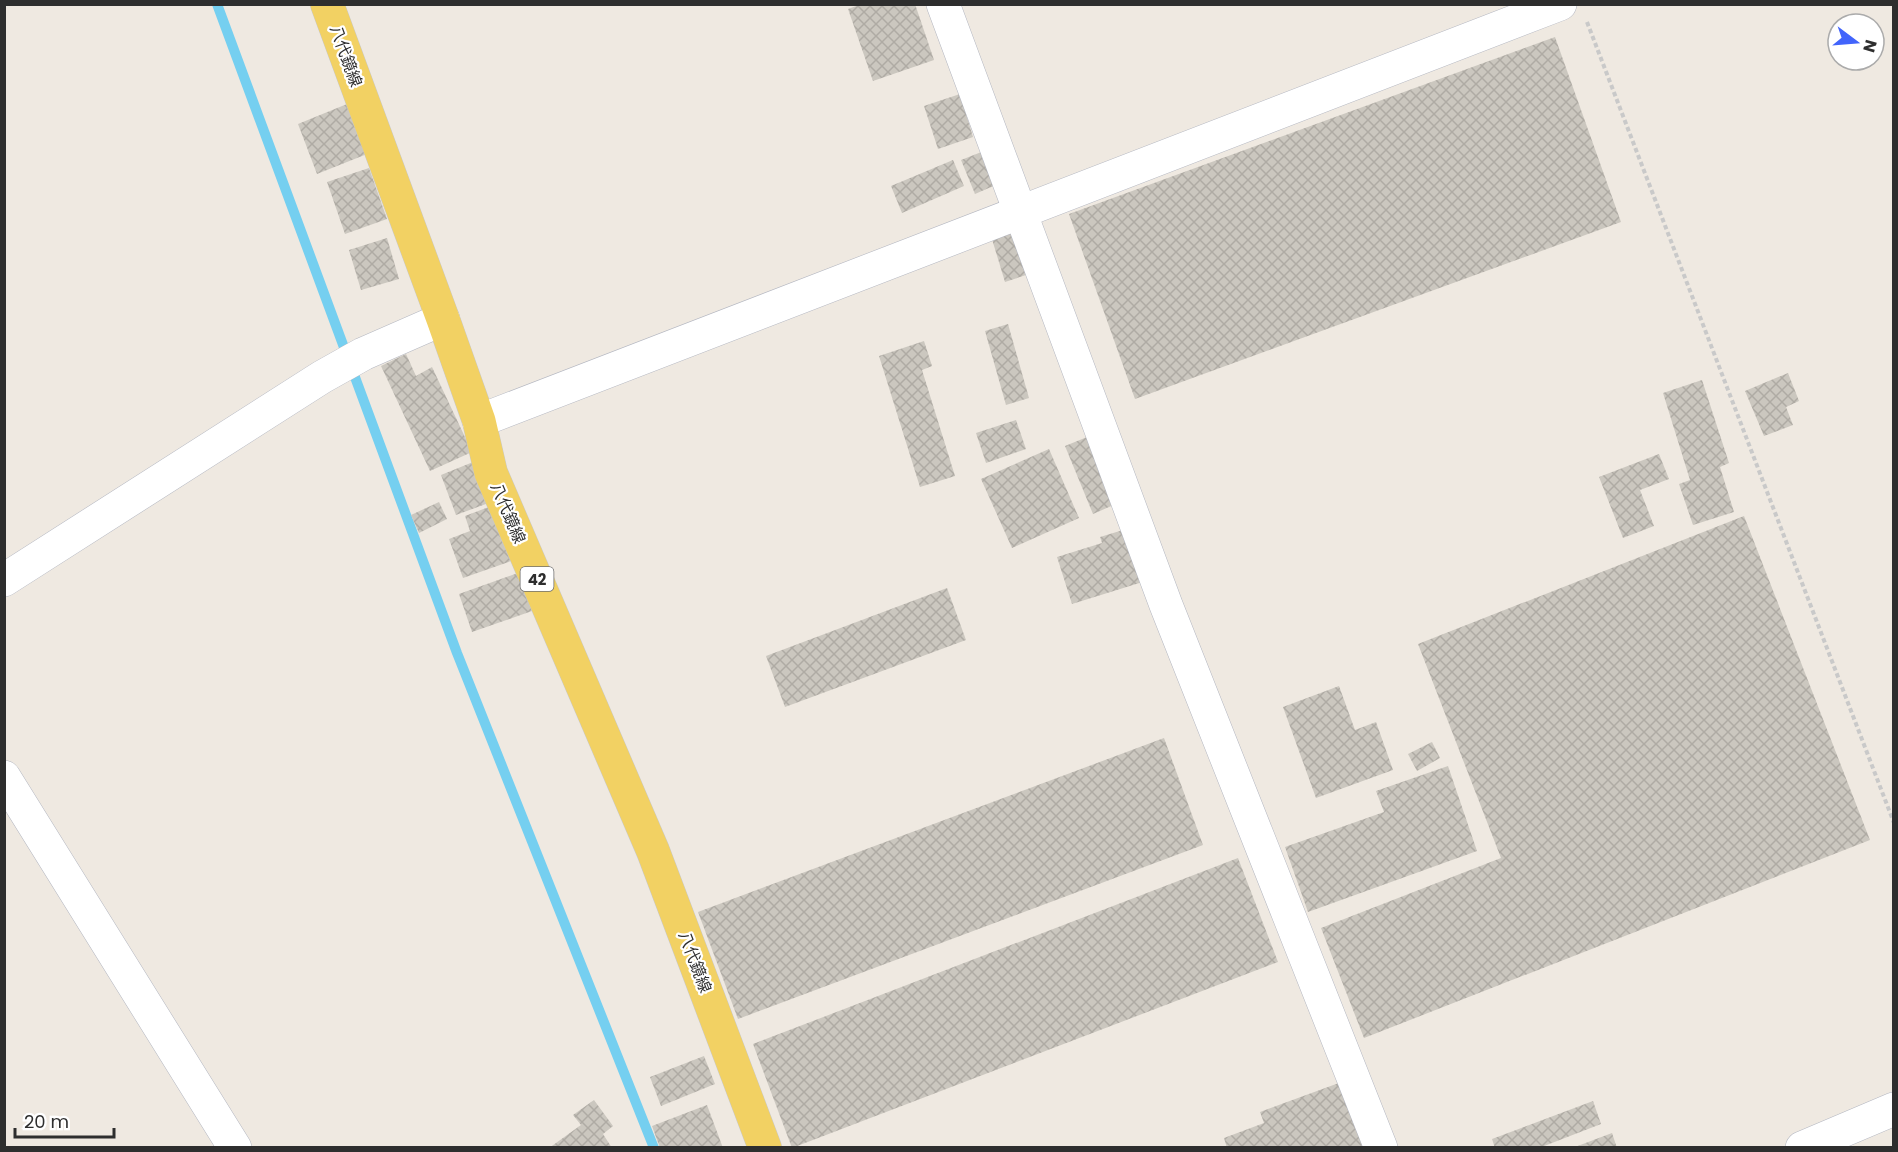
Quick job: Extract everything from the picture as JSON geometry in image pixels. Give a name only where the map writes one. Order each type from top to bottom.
[{"type":"main road","name":"八代鏡線","points":[[327,4],[479,421],[491,473],[653,851],[765,1148]]},
{"type":"street","points":[[943,4],[1166,605],[1381,1148]]},
{"type":"street","points":[[479,421],[1021,214],[1572,10]]},
{"type":"street","points":[[4,580],[322,377],[363,354],[443,319]]},
{"type":"street","points":[[4,777],[235,1148]]},
{"type":"street","points":[[1802,1148],[1893,1109]]},
{"type":"path","points":[[1572,10],[1893,823]]},
{"type":"building","points":[[862,4],[915,4],[934,60],[873,81],[848,9]]},
{"type":"building","points":[[1555,37],[1621,222],[1135,399],[1069,214]]},
{"type":"building","points":[[960,94],[973,137],[938,149],[924,106]]},
{"type":"building","points":[[347,104],[367,154],[317,174],[298,124]]},
{"type":"building","points":[[984,151],[998,184],[975,194],[961,160]]},
{"type":"building","points":[[953,160],[964,186],[902,213],[891,186]]},
{"type":"building","points":[[369,168],[387,219],[345,234],[327,182]]},
{"type":"building","points":[[1012,219],[1029,274],[1005,282],[988,226]]},
{"type":"building","points":[[387,238],[399,279],[361,290],[349,250]]},
{"type":"building","points":[[1008,324],[1029,398],[1006,405],[985,331]]},
{"type":"building","points":[[924,341],[932,366],[922,370],[955,476],[920,487],[879,356]]},
{"type":"building","points":[[406,354],[416,376],[432,367],[472,452],[430,471],[381,366]]},
{"type":"building","points":[[1788,373],[1799,401],[1786,407],[1793,425],[1764,436],[1745,391]]},
{"type":"building","points":[[1702,380],[1729,463],[1720,467],[1734,512],[1693,525],[1679,484],[1690,480],[1663,393]]},
{"type":"building","points":[[1016,420],[1026,449],[986,463],[976,433]]},
{"type":"building","points":[[1097,433],[1125,500],[1093,514],[1065,446]]},
{"type":"building","points":[[1049,449],[1079,518],[1012,548],[981,479]]},
{"type":"building","points":[[1659,454],[1669,479],[1640,490],[1654,526],[1623,538],[1599,477]]},
{"type":"building","points":[[478,460],[494,501],[456,515],[441,475]]},
{"type":"building","points":[[439,502],[447,519],[419,533],[411,515]]},
{"type":"building","points":[[494,505],[514,560],[463,578],[449,539],[470,531],[465,516]]},
{"type":"building","points":[[1744,516],[1870,840],[1364,1038],[1321,928],[1501,858],[1418,644]]},
{"type":"building","points":[[1133,527],[1149,580],[1072,604],[1057,557],[1102,543],[1100,537]]},
{"type":"building","points":[[518,573],[532,611],[472,632],[459,594]]},
{"type":"building","points":[[947,588],[966,640],[785,707],[766,656]]},
{"type":"building","points":[[1339,686],[1355,730],[1376,722],[1393,770],[1316,798],[1283,707]]},
{"type":"building","points":[[1164,738],[1203,845],[738,1019],[698,912]]},
{"type":"building","points":[[1432,742],[1440,758],[1417,771],[1408,754]]},
{"type":"building","points":[[1448,766],[1477,851],[1308,912],[1285,847],[1384,812],[1376,791]]},
{"type":"building","points":[[1238,858],[1278,962],[792,1148],[753,1044]]},
{"type":"building","points":[[704,1056],[715,1084],[661,1106],[650,1077]]},
{"type":"building","points":[[1347,1080],[1370,1142],[1356,1148],[1227,1148],[1224,1138],[1264,1123],[1260,1112]]},
{"type":"building","points":[[594,1100],[613,1126],[603,1134],[612,1148],[549,1148],[581,1125],[573,1115]]},
{"type":"building","points":[[1593,1101],[1601,1124],[1539,1148],[1495,1148],[1492,1139]]},
{"type":"building","points":[[707,1105],[723,1148],[660,1148],[652,1126]]},
{"type":"building","points":[[1612,1133],[1617,1148],[1575,1148],[1575,1147]]},
{"type":"waterway","points":[[217,4],[457,653],[654,1148]]}]
